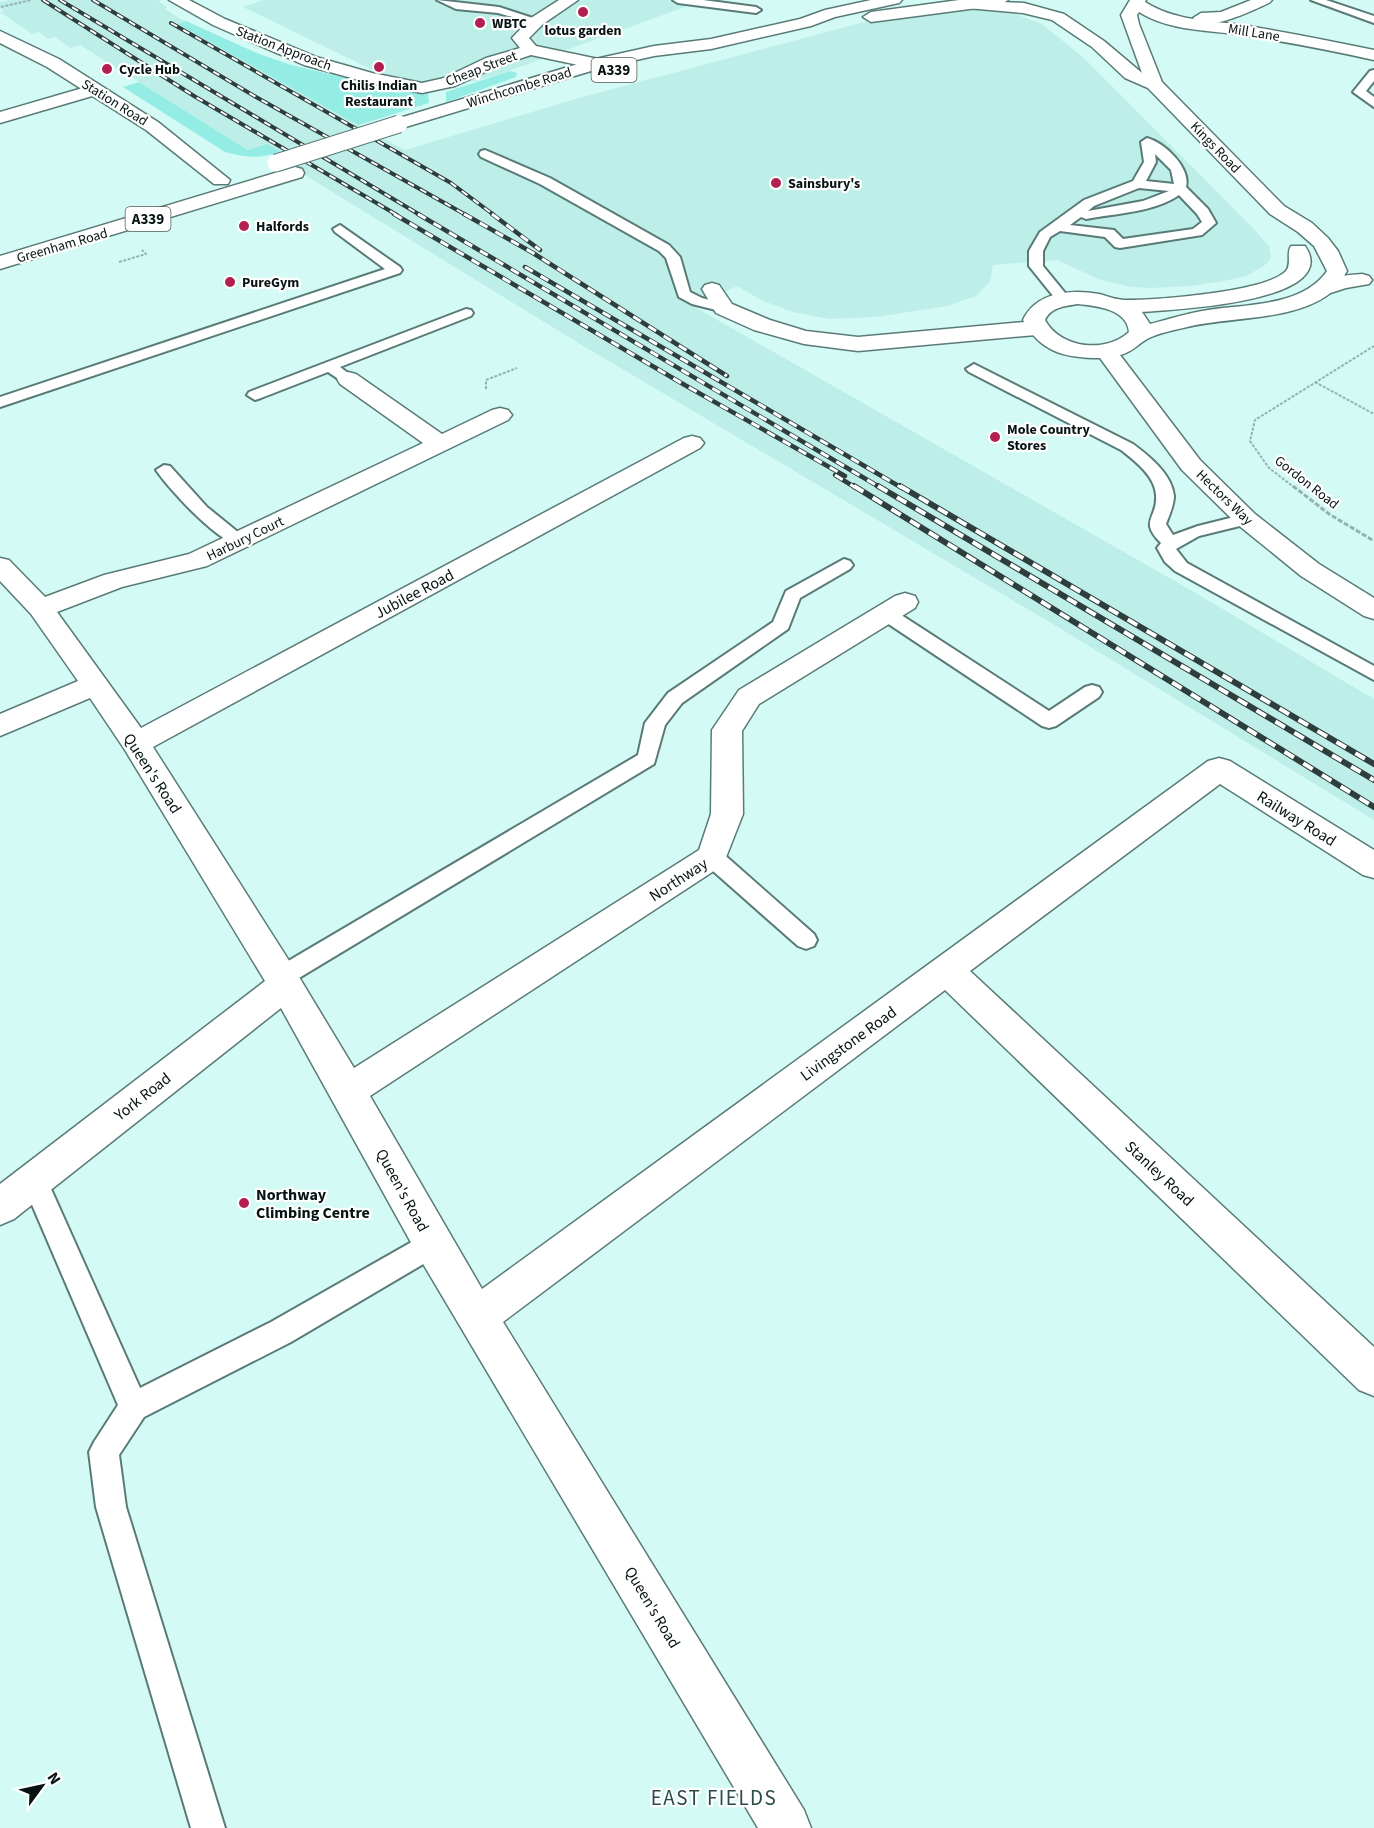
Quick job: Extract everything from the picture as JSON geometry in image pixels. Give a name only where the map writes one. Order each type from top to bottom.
[{"type":"main road","name":"Station Approach","points":[[177,0],[227,26],[310,61],[398,84],[422,88],[432,87]]},
{"type":"main road","name":"Cheap Street","points":[[570,0],[537,21],[520,38],[530,50],[596,73]]},
{"type":"main road","name":"Winchcombe Road","points":[[295,173],[470,116],[654,51],[711,44],[805,23],[831,13],[894,0]]},
{"type":"main road","name":"Winchcombe Road","points":[[805,23],[845,22],[898,12],[1000,0]]},
{"type":"main road","points":[[1201,18],[1223,17],[1264,0]]},
{"type":"main road","name":"Mill Lane","points":[[1137,2],[1148,12],[1174,21],[1327,44],[1374,55]]},
{"type":"main road","name":"Kings Road","points":[[1137,2],[1129,15],[1134,33],[1150,65],[1154,84]]},
{"type":"main road","points":[[968,3],[1010,6],[1050,14],[1066,21],[1098,44]]},
{"type":"main road","name":"Kings Road","points":[[1078,12],[1095,30],[1098,44],[1131,74],[1154,84],[1277,210],[1297,222],[1318,240],[1330,253],[1337,271]]},
{"type":"main road","name":"Station Road","points":[[0,36],[53,63],[152,126],[221,180]]},
{"type":"main road","name":"Winchcombe Road","points":[[625,75],[674,60],[711,44]]},
{"type":"main road","name":"Cheap Street","points":[[432,87],[530,50]]},
{"type":"main road","name":"Cheap Street","points":[[530,50],[530,60],[533,66],[554,76]]},
{"type":"main road","name":"A339","points":[[554,76],[572,79],[645,63],[674,60]]},
{"type":"main road","name":"Winchcombe Road","points":[[276,163],[554,76],[596,73]]},
{"type":"main road","points":[[0,118],[23,109],[93,90]]},
{"type":"main road","name":"Greenham Road","points":[[0,248],[276,163]]},
{"type":"main road","name":"Greenham Road","points":[[0,263],[295,173]]},
{"type":"main road","name":"Kings Road","points":[[1277,210],[1278,222],[1298,250],[1337,271],[1368,282]]},
{"type":"main road","points":[[1121,308],[1208,299],[1271,286],[1286,281],[1298,270],[1300,264],[1298,250]]},
{"type":"main road","points":[[1311,295],[1335,277],[1337,271]]},
{"type":"main road","points":[[1140,334],[1141,329],[1135,317],[1121,308],[1093,299],[1063,299],[1042,307],[1034,320],[1036,328],[1055,343],[1070,349],[1106,352],[1128,346],[1140,334],[1194,319],[1311,295],[1343,282],[1368,282]]},
{"type":"main road","points":[[712,289],[724,308],[762,325],[804,337],[858,344],[1036,328]]},
{"type":"main road","name":"Hectors Way","points":[[1106,352],[1191,465],[1246,519],[1310,570],[1374,610]]},
{"type":"main road","points":[[338,372],[440,444]]},
{"type":"main road","name":"Harbury Court","points":[[41,608],[113,581],[198,560],[501,415]]},
{"type":"main road","name":"Jubilee Road","points":[[135,743],[692,443]]},
{"type":"main road","name":"Queen's Road","points":[[0,566],[41,608],[93,686],[135,743],[282,981],[348,1091],[433,1244],[786,1828]]},
{"type":"main road","name":"Northway","points":[[348,1091],[712,857],[727,814],[727,730],[749,697],[895,608]]},
{"type":"main road","points":[[0,726],[93,686]]},
{"type":"main road","name":"Railway Road","points":[[1220,769],[1374,866]]},
{"type":"main road","name":"Livingstone Road","points":[[477,1317],[1220,769]]},
{"type":"main road","name":"Stanley Road","points":[[946,970],[1374,1376]]},
{"type":"main road","name":"York Road","points":[[0,1207],[282,981]]},
{"type":"lane","points":[[442,0],[456,6],[499,10],[537,21]]},
{"type":"lane","points":[[678,0],[756,10]]},
{"type":"lane","points":[[1316,0],[1374,20]]},
{"type":"lane","points":[[1374,73],[1359,92],[1374,103]]},
{"type":"lane","points":[[1070,219],[1100,211],[1156,202],[1174,195],[1182,182],[1174,166],[1147,142],[1150,162],[1138,184]]},
{"type":"lane","points":[[485,154],[545,181],[664,248],[673,257],[684,294],[697,301],[724,308]]},
{"type":"lane","points":[[1056,227],[1109,233],[1120,244],[1197,232],[1209,223],[1208,219],[1179,188],[1138,184],[1089,203],[1070,219],[1056,227],[1045,235],[1038,244],[1035,259],[1040,273],[1063,299]]},
{"type":"lane","points":[[0,402],[395,270],[340,228]]},
{"type":"lane","points":[[255,395],[338,372],[466,313]]},
{"type":"lane","points":[[974,369],[1126,447],[1139,456],[1161,483],[1165,497],[1157,524],[1160,532],[1171,543]]},
{"type":"lane","points":[[164,470],[201,511],[238,541]]},
{"type":"lane","points":[[1246,519],[1189,535],[1171,543],[1166,548],[1171,558],[1181,567],[1374,674]]},
{"type":"lane","points":[[282,981],[647,759],[655,723],[675,698],[781,625],[792,595],[844,565]]},
{"type":"lane","points":[[895,608],[1050,721],[1092,692]]},
{"type":"lane","points":[[712,857],[806,940]]},
{"type":"lane","points":[[34,1179],[134,1407]]},
{"type":"lane","points":[[208,1828],[111,1507],[104,1452],[134,1407],[281,1332],[433,1244]]},
{"type":"path","points":[[0,8],[31,0]]},
{"type":"path","name":"Gordon Road","points":[[1374,346],[1255,420],[1250,441],[1269,468],[1329,514],[1374,541]]},
{"type":"path","points":[[1315,382],[1374,414]]},
{"type":"shaded area","points":[[9,0],[160,0],[159,2],[167,7],[165,9],[180,19],[259,54],[291,65],[404,92],[386,117],[359,125],[405,150],[579,98],[864,22],[908,15],[978,9],[1010,12],[1042,24],[1084,58],[1251,226],[1269,246],[1271,258],[1264,266],[1246,276],[1224,281],[1191,286],[1150,288],[1131,287],[1098,279],[1057,260],[993,265],[990,282],[976,296],[947,306],[876,317],[829,319],[793,312],[761,300],[737,286],[695,307],[1194,592],[1374,699],[1374,820],[1056,626],[580,344],[259,147],[248,150],[80,45],[70,48],[55,37],[48,39],[39,32],[32,34],[0,12],[4,11],[0,8],[0,2]]},
{"type":"shaded area","points":[[263,0],[704,0],[495,76],[422,94],[243,7]]},
{"type":"shaded area","points":[[186,21],[259,54],[291,65],[404,92],[428,90],[429,103],[358,125],[178,24]]},
{"type":"shaded area","points":[[510,71],[517,73],[516,77],[446,102],[446,92]]},
{"type":"shaded area","points":[[139,82],[248,150],[267,144],[280,151],[266,156],[252,157],[225,152],[123,87]]},
{"type":"railway","points":[[43,0],[194,96],[397,215]]},
{"type":"railway","points":[[60,0],[420,215]]},
{"type":"railway","points":[[93,0],[256,97],[466,215]]},
{"type":"railway","points":[[171,23],[451,183],[494,215]]},
{"type":"railway","points":[[394,214],[683,384],[845,476]]},
{"type":"railway","points":[[418,214],[881,488]]},
{"type":"railway","points":[[464,214],[533,253],[727,376]]},
{"type":"railway","points":[[492,214],[540,250]]},
{"type":"railway","points":[[525,267],[902,488]]},
{"type":"railway","points":[[835,475],[856,488]]},
{"type":"railway","points":[[854,486],[1374,807]]},
{"type":"railway","points":[[878,486],[1374,780]]},
{"type":"railway","points":[[900,486],[1374,764]]},
{"type":"place","name":"lotus garden","points":[[583,12]]},
{"type":"place","name":"WBTC","points":[[480,23]]},
{"type":"place","name":"Chilis Indian Restaurant","points":[[379,67]]},
{"type":"place","name":"Cycle Hub","points":[[107,69]]},
{"type":"place","name":"Sainsbury's","points":[[776,183]]},
{"type":"place","name":"Halfords","points":[[244,226]]},
{"type":"place","name":"PureGym","points":[[230,282]]},
{"type":"place","name":"Mole Country Stores","points":[[995,437]]},
{"type":"place","name":"Northway Climbing Centre","points":[[244,1203]]},
{"type":"district","name":"EAST FIELDS","points":[[714,1798]]}]
